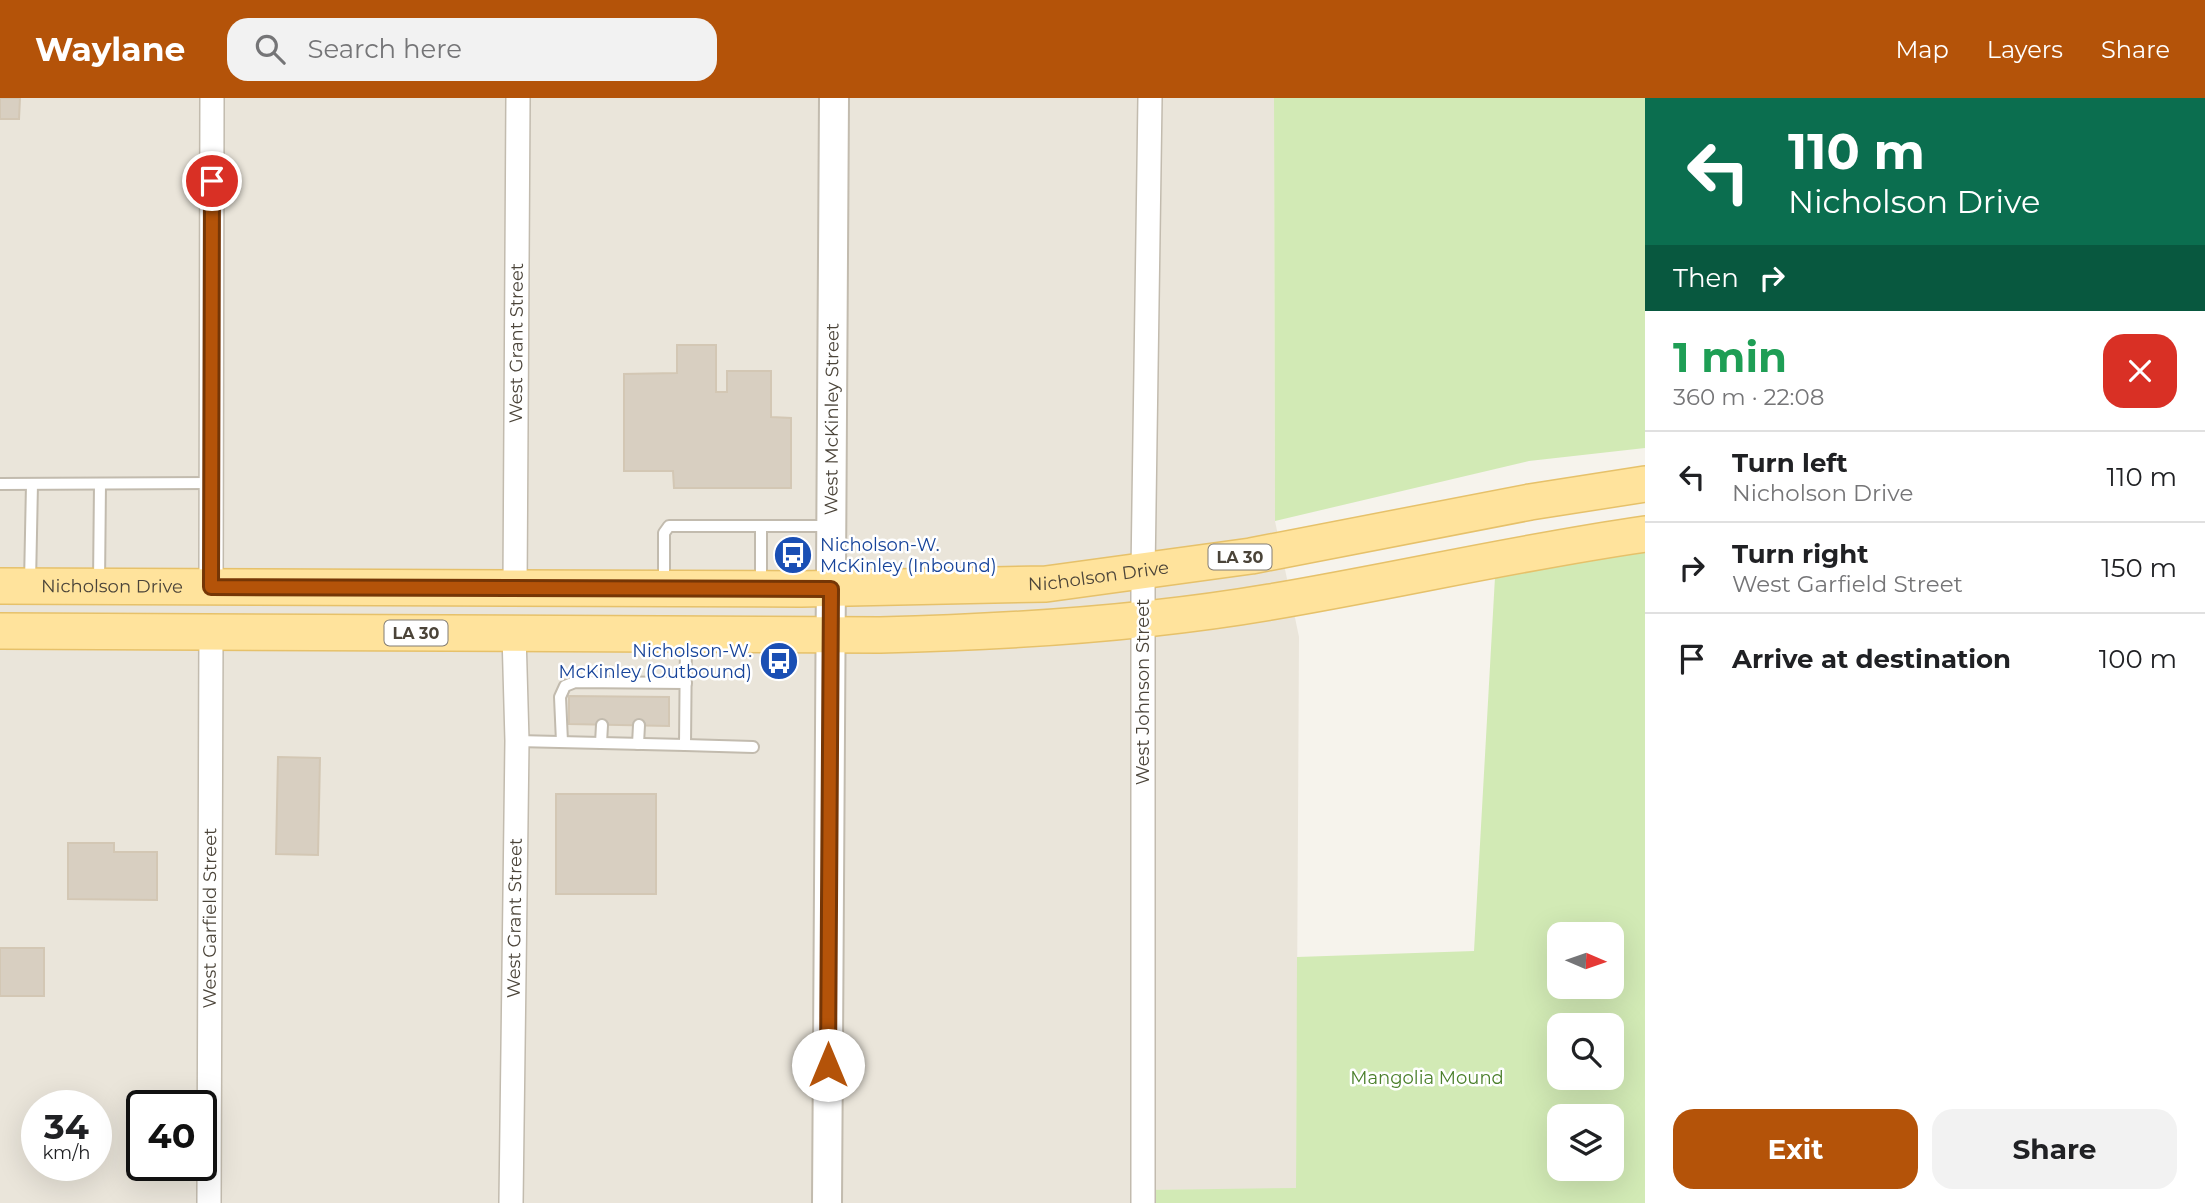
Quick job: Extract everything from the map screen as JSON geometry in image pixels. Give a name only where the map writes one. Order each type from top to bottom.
[{"type":"main road","name":"Nicholson Drive","points":[[10,591],[73,597],[115,586],[831,589],[1046,584],[1143,573],[1290,549],[1582,492],[1645,484]]},
{"type":"main road","name":"LA 30","points":[[0,631],[686,635],[990,633],[1083,627],[1269,602],[1562,546],[1645,534]]},
{"type":"street","points":[[211,587],[212,98]]},
{"type":"street","name":"West Grant Street","points":[[515,589],[518,98]]},
{"type":"street","name":"West McKinley Street","points":[[827,1203],[834,98]]},
{"type":"street","name":"West Johnson Street","points":[[1143,1203],[1142,618],[1150,98]]},
{"type":"street","name":"West Garfield Street","points":[[208,1203],[211,632]]},
{"type":"street","name":"West Grant Street","points":[[511,1203],[517,741],[514,634]]},
{"type":"lane","points":[[0,484],[212,483]]},
{"type":"lane","points":[[10,591],[32,484]]},
{"type":"lane","points":[[100,484],[115,586]]},
{"type":"lane","points":[[761,526],[761,589]]},
{"type":"lane","points":[[664,589],[664,533],[668,527],[831,526]]},
{"type":"lane","points":[[685,745],[686,635]]},
{"type":"lane","points":[[562,742],[561,697],[565,686],[575,682],[685,683]]},
{"type":"lane","points":[[603,682],[603,696]]},
{"type":"lane","points":[[640,683],[640,697]]},
{"type":"lane","points":[[601,743],[602,725]]},
{"type":"lane","points":[[638,744],[639,725]]},
{"type":"lane","points":[[517,741],[753,747]]},
{"type":"shaded area","points":[[0,98],[1274,98],[1275,521],[1299,637],[1296,1189],[1143,1190],[1143,1203],[0,1203]]},
{"type":"green space","points":[[1274,98],[1645,98],[1645,448],[1529,461],[1275,521]]},
{"type":"green space","name":"Mangolia Mound","points":[[1645,552],[1645,1203],[1143,1203],[1143,1190],[1296,1188],[1297,957],[1474,951],[1495,577]]},
{"type":"building","points":[[0,98],[20,98],[19,119],[0,119]]},
{"type":"building","points":[[677,345],[716,345],[716,392],[727,392],[727,371],[771,371],[771,417],[791,418],[791,488],[674,488],[673,471],[624,471],[624,374],[677,373]]},
{"type":"building","points":[[569,696],[669,697],[669,726],[569,724]]},
{"type":"building","points":[[278,757],[320,758],[318,855],[276,854]]},
{"type":"building","points":[[556,794],[656,794],[656,894],[556,894]]},
{"type":"building","points":[[68,843],[114,843],[114,852],[157,852],[157,900],[68,899]]},
{"type":"building","points":[[0,948],[44,948],[44,996],[0,996]]},
{"type":"place","name":"Nicholson-W. McKinley (Inbound)","points":[[793,555]]},
{"type":"place","name":"Nicholson-W. McKinley (Outbound)","points":[[779,661]]},
{"type":"route","points":[[212,181],[211,587],[831,589],[828,1065]]}]
